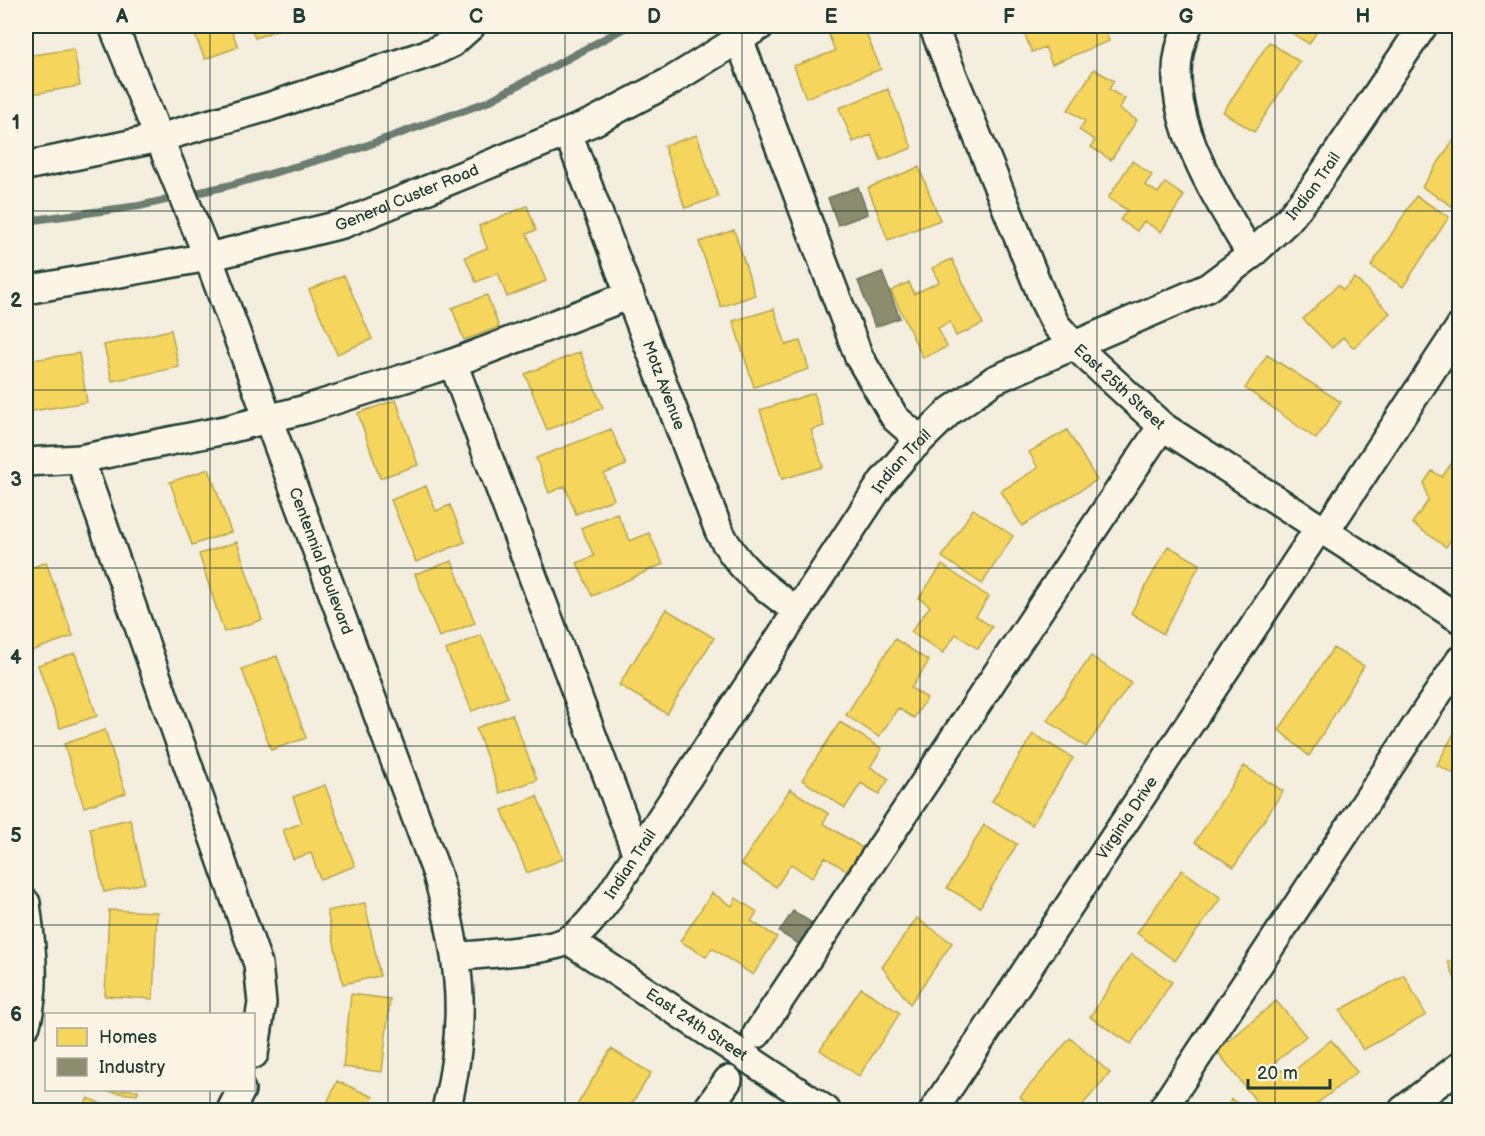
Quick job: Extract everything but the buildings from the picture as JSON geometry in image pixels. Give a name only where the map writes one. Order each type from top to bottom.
[{"type":"street","name":"Centennial Boulevard","points":[[113,26],[208,257],[437,874],[460,985],[460,1038],[446,1110]]},
{"type":"street","points":[[26,166],[159,138],[280,103],[433,52],[452,43],[471,26]]},
{"type":"street","name":"East 25th Street","points":[[933,26],[1044,301],[1056,325],[1075,346],[1162,426],[1460,619]]},
{"type":"street","points":[[1188,26],[1180,48],[1176,82],[1184,127],[1232,224],[1251,255]]},
{"type":"street","name":"Indian Trail","points":[[456,957],[551,945],[568,940],[587,925],[637,855],[883,482],[920,440],[950,411],[994,380],[1207,288],[1251,255],[1288,220],[1313,189],[1423,26]]},
{"type":"street","points":[[749,32],[859,357],[895,418],[920,440]]},
{"type":"street","name":"General Custer Road","points":[[26,290],[208,257],[342,224],[568,133],[670,81],[749,32]]},
{"type":"street","name":"Motz Avenue","points":[[568,133],[729,550],[758,584],[797,611]]},
{"type":"street","points":[[26,462],[80,459],[267,419],[453,363],[630,295]]},
{"type":"street","name":"Virginia Drive","points":[[934,1110],[1460,327]]},
{"type":"street","points":[[453,363],[637,855]]},
{"type":"street","points":[[757,1034],[1162,426]]},
{"type":"street","points":[[80,459],[258,964],[262,1003],[255,1048]]},
{"type":"street","points":[[1162,1110],[1460,660]]},
{"type":"street","points":[[26,903],[32,968],[29,1014],[26,1025]]},
{"type":"street","name":"East 24th Street","points":[[568,940],[826,1110]]},
{"type":"street","points":[[1403,1110],[1460,1066]]},
{"type":"street","points":[[707,1110],[728,1080]]},
{"type":"street","points":[[231,1110],[240,1091]]},
{"type":"waterway","points":[[26,221],[139,206],[227,186],[357,149],[487,102],[628,26]]}]
